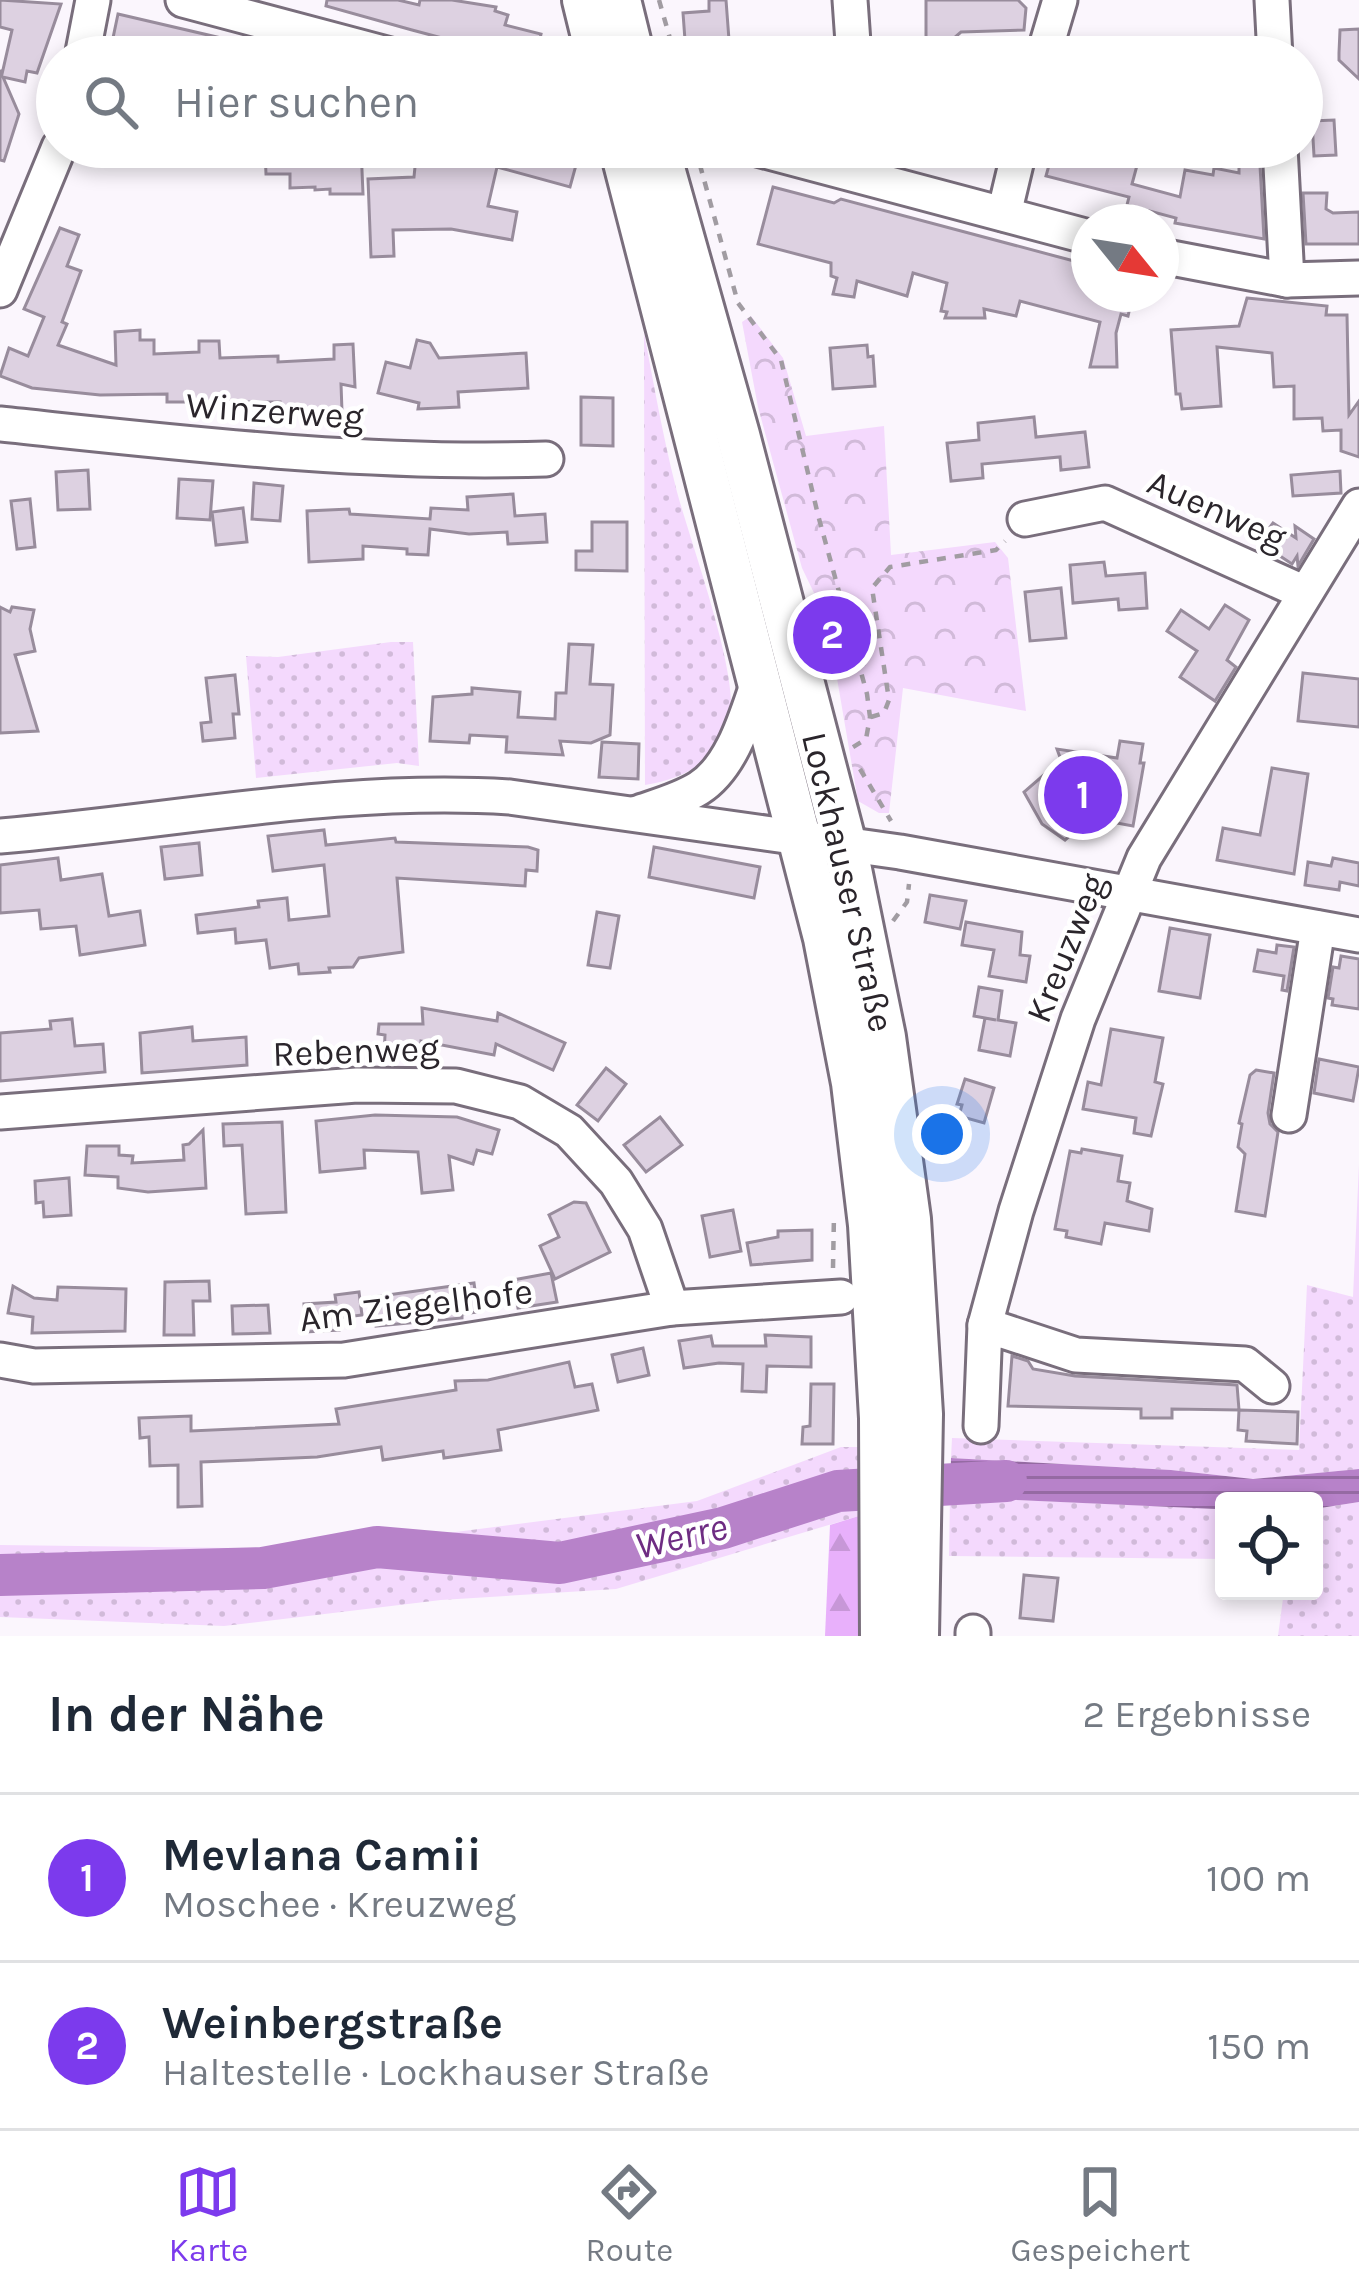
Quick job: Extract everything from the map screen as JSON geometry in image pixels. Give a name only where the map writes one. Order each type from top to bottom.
[{"type":"main road","points":[[584,0],[593,36]]},
{"type":"main road","points":[[619,0],[643,36]]},
{"type":"main road","name":"Lockhauser Straße","points":[[626,168],[825,938],[853,1083],[901,1416]]},
{"type":"main road","name":"Lockhauser Straße","points":[[663,168],[844,845],[884,1037],[909,1219],[900,1586],[917,1636]]},
{"type":"main road","name":"Lockhauser Straße","points":[[882,1636],[900,1586]]},
{"type":"street","points":[[86,36],[93,0]]},
{"type":"street","points":[[183,0],[319,36]]},
{"type":"street","points":[[850,0],[853,36]]},
{"type":"street","points":[[1049,36],[1060,0]]},
{"type":"street","points":[[1272,0],[1274,36]]},
{"type":"street","points":[[0,290],[50,168]]},
{"type":"street","points":[[876,168],[1004,214],[1071,232]]},
{"type":"street","points":[[1004,214],[1015,168]]},
{"type":"street","points":[[1281,168],[1287,280]]},
{"type":"street","points":[[1179,259],[1287,280],[1359,278]]},
{"type":"street","name":"Winzerweg","points":[[0,424],[218,447],[462,462],[546,459]]},
{"type":"street","name":"Auenweg","points":[[1025,519],[1105,502],[1305,593]]},
{"type":"street","name":"Kreuzweg","points":[[982,1426],[985,1325],[1016,1211],[1071,1038],[1144,858],[1359,506]]},
{"type":"street","points":[[633,815],[702,786],[718,769],[735,741],[758,682]]},
{"type":"street","points":[[0,836],[336,799],[449,794],[510,797],[900,853],[1359,935]]},
{"type":"street","points":[[1288,1115],[1318,928]]},
{"type":"street","name":"Rebenweg","points":[[0,1112],[356,1085],[456,1086],[520,1102],[569,1131],[616,1182],[645,1229],[672,1308]]},
{"type":"street","name":"Am Ziegelhofe","points":[[0,1360],[34,1366],[344,1360],[672,1308],[841,1297]]},
{"type":"street","points":[[985,1325],[1076,1355],[1244,1364],[1272,1386]]},
{"type":"path","points":[[654,36],[659,0]]},
{"type":"path","points":[[701,168],[738,303],[781,360],[867,694],[866,739],[848,750]]},
{"type":"path","points":[[870,718],[884,713],[889,700],[872,588],[890,568],[996,550],[1025,519]]},
{"type":"path","points":[[859,768],[892,825],[900,853]]},
{"type":"green space","points":[[751,316],[783,358],[806,436],[884,426],[891,555],[995,542],[1008,558],[1026,711],[903,688],[889,813],[879,813],[858,801],[827,620],[802,568],[758,407],[742,322]]},
{"type":"green space","points":[[644,333],[671,469],[722,643],[731,702],[723,736],[707,758],[685,773],[645,785]]},
{"type":"green space","points":[[413,642],[419,766],[397,763],[256,778],[246,656],[278,657]]},
{"type":"green space","points":[[1359,1164],[1359,1469],[1253,1479],[951,1458],[952,1438],[1299,1450],[1307,1285],[1353,1297]]},
{"type":"green space","points":[[841,1447],[861,1447],[862,1515],[616,1589],[441,1600],[224,1626],[0,1617],[0,1545],[324,1549],[697,1501]]},
{"type":"green space","points":[[950,1497],[1215,1509],[1215,1559],[949,1556]]},
{"type":"green space","points":[[1359,1502],[1359,1636],[1278,1636],[1283,1600],[1323,1600],[1323,1508]]},
{"type":"green space","points":[[862,1515],[862,1636],[825,1636],[830,1525]]},
{"type":"shaded area","points":[[951,1458],[1253,1479],[1359,1469],[1359,1502],[1323,1508],[1323,1492],[1215,1492],[1215,1509],[950,1497]]},
{"type":"building","points":[[0,0],[61,4],[50,36],[36,36],[36,73],[27,71],[25,82],[3,77],[19,114],[4,161],[0,160],[0,70],[2,74],[12,30],[0,27]]},
{"type":"building","points":[[327,0],[398,0],[419,5],[420,0],[452,0],[496,7],[495,11],[508,15],[505,25],[541,34],[437,36],[326,6]]},
{"type":"building","points":[[709,0],[726,0],[729,36],[685,36],[683,13],[709,11]]},
{"type":"building","points":[[926,0],[1018,0],[1026,8],[1024,30],[926,36]]},
{"type":"building","points":[[118,14],[213,36],[113,36]]},
{"type":"building","points":[[1359,29],[1359,79],[1339,60],[1339,53],[1340,30]]},
{"type":"building","points":[[1323,120],[1334,120],[1336,155],[1323,156]]},
{"type":"building","points":[[266,168],[362,168],[363,194],[290,188],[290,174],[266,174]]},
{"type":"building","points":[[415,168],[497,168],[488,206],[517,212],[512,240],[451,229],[393,230],[394,256],[371,257],[368,179],[414,177]]},
{"type":"building","points":[[501,168],[575,168],[570,187]]},
{"type":"building","points":[[1048,168],[1136,168],[1132,184],[1180,197],[1185,170],[1213,175],[1214,168],[1239,173],[1239,168],[1260,168],[1264,239],[1179,224],[1179,204],[1127,204],[1129,197],[1046,176]]},
{"type":"building","points":[[773,187],[834,203],[841,199],[1071,260],[1071,312],[1129,312],[1128,316],[1121,314],[1116,333],[1117,367],[1090,367],[1100,322],[1020,301],[1016,316],[984,309],[985,318],[945,318],[947,312],[941,311],[947,283],[913,273],[907,296],[857,281],[854,297],[833,294],[837,278],[831,276],[831,263],[758,244]]},
{"type":"building","points":[[1303,193],[1327,193],[1326,209],[1333,213],[1359,212],[1359,244],[1306,244]]},
{"type":"building","points":[[60,228],[79,235],[67,266],[81,271],[58,345],[116,365],[115,332],[140,330],[140,340],[154,340],[154,354],[199,352],[199,341],[219,341],[220,358],[278,356],[278,362],[334,359],[334,345],[353,344],[355,387],[341,384],[342,411],[280,411],[280,402],[167,402],[167,394],[100,395],[32,388],[0,376],[9,348],[28,356],[44,317],[24,309]]},
{"type":"building","points":[[1247,298],[1327,306],[1326,315],[1347,315],[1349,415],[1359,401],[1359,457],[1341,451],[1341,430],[1323,431],[1322,418],[1294,419],[1294,386],[1274,387],[1272,353],[1217,347],[1221,406],[1182,409],[1180,394],[1176,394],[1171,330],[1239,326]]},
{"type":"building","points":[[417,340],[430,343],[439,358],[526,353],[528,388],[458,392],[459,407],[418,409],[419,403],[378,393],[386,362],[410,368]]},
{"type":"building","points":[[867,345],[868,357],[873,356],[875,386],[833,389],[830,348]]},
{"type":"building","points":[[581,397],[613,398],[613,446],[581,445]]},
{"type":"building","points":[[1034,417],[1036,437],[1085,432],[1089,467],[1061,470],[1060,457],[982,464],[983,478],[951,481],[947,443],[979,440],[978,423]]},
{"type":"building","points":[[88,470],[90,509],[58,510],[56,472]]},
{"type":"building","points":[[1340,471],[1341,493],[1293,496],[1291,475]]},
{"type":"building","points":[[179,479],[213,481],[210,520],[177,518]]},
{"type":"building","points":[[254,483],[283,486],[280,521],[252,519]]},
{"type":"building","points":[[513,494],[515,516],[545,514],[547,542],[508,544],[507,532],[430,529],[428,555],[363,546],[363,559],[309,562],[307,511],[349,509],[350,514],[430,519],[431,508],[468,510],[467,497]]},
{"type":"building","points":[[30,499],[35,547],[17,549],[11,501]]},
{"type":"building","points":[[243,508],[247,542],[216,545],[212,512]]},
{"type":"building","points":[[592,522],[627,522],[627,571],[576,570],[576,551],[592,551]]},
{"type":"building","points":[[1273,523],[1296,538],[1295,526],[1314,539],[1298,566],[1297,556],[1292,564],[1259,542]]},
{"type":"building","points":[[1104,562],[1106,576],[1145,573],[1147,608],[1119,610],[1118,599],[1073,603],[1070,565]]},
{"type":"building","points":[[1061,588],[1066,638],[1030,641],[1025,592]]},
{"type":"building","points":[[1225,605],[1249,620],[1227,660],[1236,667],[1215,701],[1180,677],[1197,651],[1167,631],[1181,610],[1209,629]]},
{"type":"building","points":[[0,607],[10,612],[12,607],[34,610],[30,629],[35,651],[15,655],[38,731],[0,733]]},
{"type":"building","points":[[569,644],[593,645],[590,684],[613,685],[610,735],[591,743],[560,741],[563,755],[506,752],[507,737],[470,735],[469,743],[430,741],[433,697],[472,694],[472,688],[520,692],[518,717],[555,719],[556,693],[566,693]]},
{"type":"building","points":[[1303,673],[1359,679],[1359,727],[1298,721]]},
{"type":"building","points":[[235,675],[239,714],[233,714],[235,738],[203,741],[201,723],[211,722],[206,678]]},
{"type":"building","points":[[1120,741],[1143,744],[1133,826],[1090,818],[1065,840],[1042,824],[1024,792],[1061,760],[1057,749],[1117,758]]},
{"type":"building","points":[[602,742],[639,744],[638,779],[599,777]]},
{"type":"building","points":[[1272,768],[1308,774],[1294,874],[1217,860],[1223,828],[1260,835]]},
{"type":"building","points":[[324,830],[326,845],[395,838],[396,842],[528,847],[538,850],[537,871],[526,870],[525,886],[397,878],[403,952],[359,958],[353,967],[329,968],[330,972],[299,974],[298,964],[270,968],[266,940],[236,943],[235,929],[198,933],[196,915],[259,907],[258,901],[287,898],[289,920],[329,916],[324,865],[273,871],[268,836]]},
{"type":"building","points":[[199,843],[202,875],[165,879],[161,847]]},
{"type":"building","points":[[654,847],[760,867],[754,898],[649,877]]},
{"type":"building","points":[[58,858],[61,880],[102,874],[109,916],[140,911],[145,945],[80,955],[76,926],[41,929],[39,910],[0,913],[0,865]]},
{"type":"building","points":[[1333,858],[1359,863],[1359,886],[1340,882],[1339,890],[1305,885],[1308,862],[1331,866]]},
{"type":"building","points":[[930,895],[966,901],[960,929],[925,922]]},
{"type":"building","points":[[597,912],[619,916],[610,968],[588,965]]},
{"type":"building","points":[[966,922],[1022,932],[1020,955],[1030,956],[1026,982],[989,976],[994,950],[962,945]]},
{"type":"building","points":[[1170,928],[1210,935],[1200,998],[1159,991]]},
{"type":"building","points":[[1277,945],[1294,947],[1287,991],[1282,990],[1284,976],[1254,971],[1258,950],[1276,953]]},
{"type":"building","points":[[1341,956],[1359,959],[1359,1009],[1332,1005],[1333,999],[1328,998],[1333,967],[1339,968]]},
{"type":"building","points":[[979,987],[1002,991],[998,1020],[1016,1023],[1010,1056],[979,1050],[985,1018],[974,1016]]},
{"type":"building","points":[[422,1008],[497,1021],[498,1013],[565,1043],[553,1070],[496,1044],[494,1055],[421,1041],[420,1056],[384,1056],[385,1035],[378,1034],[379,1024],[423,1024]]},
{"type":"building","points":[[72,1019],[75,1046],[103,1044],[105,1072],[0,1081],[0,1033],[51,1029],[50,1021]]},
{"type":"building","points":[[192,1027],[193,1041],[246,1037],[247,1065],[142,1073],[140,1033]]},
{"type":"building","points":[[1111,1029],[1163,1038],[1155,1082],[1163,1084],[1151,1136],[1134,1133],[1136,1118],[1083,1109],[1088,1082],[1101,1085]]},
{"type":"building","points":[[1319,1059],[1359,1067],[1353,1101],[1314,1093]]},
{"type":"building","points":[[606,1068],[626,1084],[598,1121],[577,1105]]},
{"type":"building","points":[[1256,1070],[1274,1073],[1268,1113],[1278,1132],[1265,1216],[1236,1211],[1245,1154],[1238,1147],[1239,1123],[1250,1075]]},
{"type":"building","points":[[965,1079],[994,1088],[984,1123],[959,1116],[962,1105],[957,1104]]},
{"type":"building","points":[[375,1115],[457,1117],[499,1130],[492,1154],[477,1150],[473,1164],[449,1156],[453,1190],[422,1193],[418,1152],[364,1150],[365,1168],[320,1172],[316,1121]]},
{"type":"building","points":[[660,1117],[682,1145],[646,1172],[624,1145]]},
{"type":"building","points":[[282,1122],[286,1212],[246,1214],[242,1145],[224,1146],[223,1124]]},
{"type":"building","points":[[203,1130],[206,1188],[148,1192],[118,1188],[118,1177],[85,1175],[87,1146],[119,1146],[119,1155],[133,1156],[132,1163],[184,1160],[183,1145]]},
{"type":"building","points":[[1082,1149],[1122,1156],[1118,1181],[1130,1183],[1127,1201],[1152,1209],[1149,1231],[1105,1223],[1101,1244],[1066,1237],[1067,1231],[1055,1229],[1070,1151],[1081,1153]]},
{"type":"building","points":[[69,1178],[71,1215],[44,1217],[43,1202],[36,1203],[35,1181]]},
{"type":"building","points":[[574,1202],[586,1203],[610,1252],[555,1279],[540,1246],[559,1237],[549,1215]]},
{"type":"building","points":[[733,1210],[741,1251],[710,1257],[702,1216]]},
{"type":"building","points":[[812,1230],[812,1260],[751,1265],[747,1243],[778,1237],[778,1231]]},
{"type":"building","points":[[551,1273],[557,1302],[518,1308],[513,1280]]},
{"type":"building","points":[[209,1281],[210,1301],[193,1301],[194,1335],[164,1335],[165,1282]]},
{"type":"building","points":[[474,1283],[478,1312],[462,1314],[462,1318],[376,1326],[373,1297]]},
{"type":"building","points":[[13,1286],[34,1298],[57,1300],[58,1287],[126,1289],[125,1331],[32,1333],[33,1317],[8,1313]]},
{"type":"building","points":[[359,1292],[362,1315],[338,1318],[339,1330],[306,1332],[304,1304],[336,1302],[335,1295]]},
{"type":"building","points":[[268,1305],[270,1333],[233,1334],[232,1306]]},
{"type":"building","points":[[765,1335],[811,1337],[811,1367],[767,1366],[766,1392],[742,1391],[743,1364],[684,1368],[679,1341],[711,1336],[713,1346],[766,1346]]},
{"type":"building","points":[[643,1348],[649,1375],[618,1382],[612,1355]]},
{"type":"building","points":[[1012,1356],[1028,1361],[1033,1369],[1075,1376],[1237,1385],[1239,1410],[1172,1409],[1172,1418],[1141,1418],[1141,1409],[1008,1406]]},
{"type":"building","points":[[569,1362],[575,1387],[592,1384],[598,1410],[498,1430],[501,1450],[444,1458],[443,1451],[383,1460],[381,1447],[317,1457],[201,1462],[202,1506],[178,1507],[178,1465],[150,1466],[149,1437],[140,1438],[139,1418],[191,1416],[191,1431],[339,1424],[336,1409],[456,1390],[455,1381],[488,1380]]},
{"type":"building","points":[[811,1384],[834,1384],[833,1444],[802,1444],[803,1427],[810,1426]]},
{"type":"building","points":[[1239,1410],[1298,1412],[1297,1444],[1246,1441],[1247,1431],[1238,1430]]},
{"type":"building","points":[[1024,1575],[1058,1578],[1053,1621],[1020,1618]]},
{"type":"waterway","name":"Werre","points":[[0,1575],[263,1568],[377,1547],[560,1563],[723,1528],[838,1491],[1006,1481]]},
{"type":"place","name":"Weinbergstraße","points":[[832,635]]},
{"type":"place","name":"Mevlana Camii","points":[[1083,795]]}]
